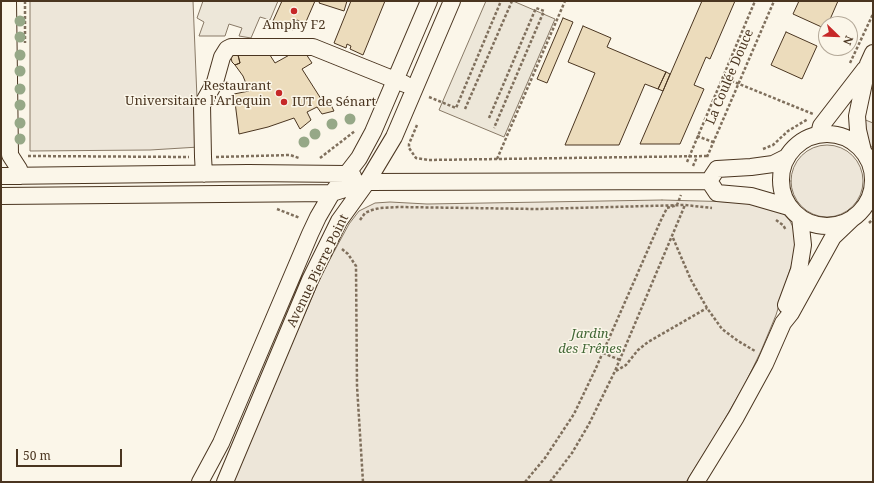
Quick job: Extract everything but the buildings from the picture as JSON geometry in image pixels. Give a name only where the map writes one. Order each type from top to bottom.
[{"type":"street","points":[[8,1],[12,159],[19,169],[20,176]]},
{"type":"street","points":[[200,482],[221,443],[326,196],[359,158],[370,138],[430,1]]},
{"type":"street","name":"Avenue Pierre Point","points":[[225,482],[310,280],[339,221],[367,182],[394,138],[452,1]]},
{"type":"street","points":[[204,174],[202,105],[215,82],[222,57],[227,49],[231,47],[313,47],[415,88]]},
{"type":"street","points":[[818,134],[821,126],[871,58]]},
{"type":"street","points":[[696,482],[736,418],[765,364],[783,323],[791,313],[833,237],[862,210],[870,200],[873,182],[872,173],[869,159],[858,130],[857,116],[871,58]]},
{"type":"street","points":[[783,323],[785,308],[799,270],[803,245],[794,212],[784,198],[781,187],[783,166],[787,156],[795,146],[806,138],[818,134],[831,134],[843,136],[854,143],[869,159]]},
{"type":"street","points":[[710,181],[717,169],[773,164],[787,156]]},
{"type":"street","points":[[1,176],[346,174],[367,182]]},
{"type":"street","points":[[1,196],[326,196],[367,182],[710,181]]},
{"type":"street","points":[[710,181],[717,193],[751,196],[794,212],[813,224],[828,226],[837,225],[847,222],[855,216]]},
{"type":"street","points":[[326,196],[339,221]]},
{"type":"path","points":[[426,103],[429,97],[456,108],[501,1]]},
{"type":"path","points":[[465,108],[512,1]]},
{"type":"path","points":[[497,159],[565,1]]},
{"type":"path","points":[[687,162],[755,1]]},
{"type":"path","name":"La Coulée Douce","points":[[705,161],[774,1]]},
{"type":"path","points":[[489,118],[536,8],[544,12],[494,128]]},
{"type":"path","points":[[847,69],[873,14]]},
{"type":"path","points":[[722,77],[738,85],[815,115],[788,131],[773,145],[762,150]]},
{"type":"path","points":[[418,123],[409,144],[409,148],[416,158],[428,160],[688,158],[714,156]]},
{"type":"path","points":[[697,136],[713,142]]},
{"type":"path","points":[[12,159],[290,155],[302,159]]},
{"type":"path","points":[[677,205],[697,157]]},
{"type":"path","points":[[525,482],[546,458],[574,414],[603,353],[661,220],[667,208],[677,205]]},
{"type":"path","points":[[357,224],[365,213],[380,208],[537,209],[677,205],[714,208]]},
{"type":"path","points":[[550,482],[572,453],[589,424],[615,371],[685,205]]},
{"type":"path","points":[[772,217],[783,225],[789,235]]},
{"type":"path","points":[[672,238],[707,308],[722,329],[738,342],[756,352]]},
{"type":"path","points":[[346,242],[342,250],[348,254],[356,266],[357,386],[363,482]]},
{"type":"path","points":[[615,371],[626,365],[638,350],[648,342],[707,308]]},
{"type":"path","points":[[753,358],[759,346]]},
{"type":"path","points":[[603,353],[620,360]]},
{"type":"green space","points":[[30,1],[193,1],[199,147],[150,150],[30,151]]},
{"type":"green space","points":[[863,119],[873,123],[873,149],[869,143]]},
{"type":"green space","points":[[820,145],[834,145],[853,155],[863,174],[863,188],[853,207],[834,217],[820,217],[801,207],[791,188],[791,174],[801,155]]},
{"type":"green space","name":"Jardin des Frênes","points":[[662,200],[737,202],[763,206],[783,213],[790,221],[795,231],[795,254],[776,315],[761,351],[745,384],[686,482],[231,482],[323,272],[349,224],[359,211],[375,203],[390,202],[427,204]]},
{"type":"shaded area","points":[[203,1],[278,1],[270,20],[260,17],[251,38],[239,36],[242,28],[229,24],[225,36],[199,36],[204,22],[197,18]]},
{"type":"shaded area","points":[[486,1],[513,1],[555,19],[504,137],[439,110]]},
{"type":"place","name":"Amphy F2","points":[[294,11]]},
{"type":"place","name":"Restaurant Universitaire l'Arlequin","points":[[279,93]]},
{"type":"place","name":"IUT de Sénart","points":[[284,102]]}]
